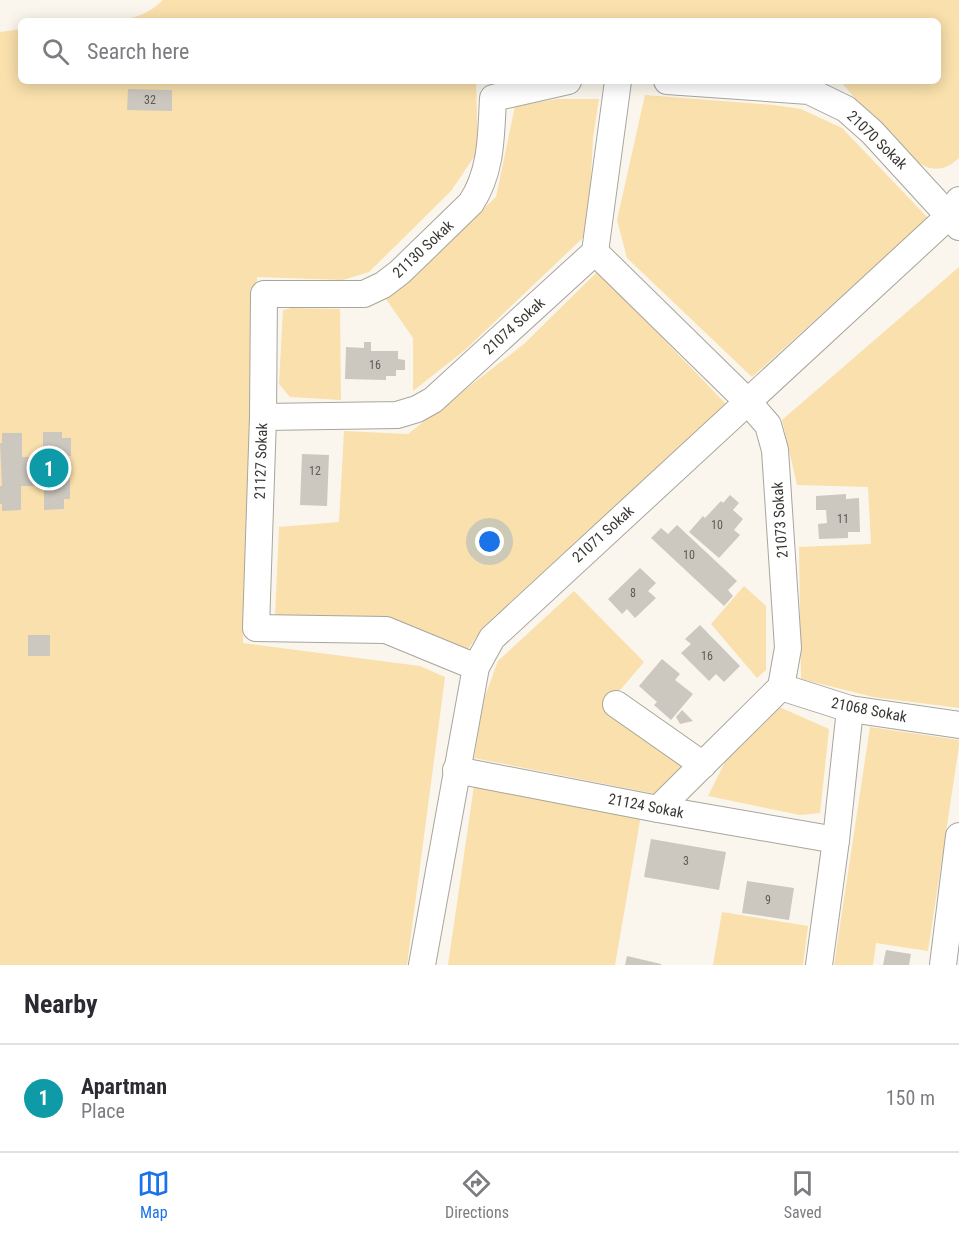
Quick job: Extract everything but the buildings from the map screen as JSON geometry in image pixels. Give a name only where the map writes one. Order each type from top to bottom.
[{"type":"street","name":"21130 Sokak","points":[[264,294],[364,294],[383,285],[400,272],[471,202],[480,188],[486,175],[490,152],[494,98],[555,84]]},
{"type":"street","points":[[595,252],[618,84]]},
{"type":"street","name":"21070 Sokak","points":[[710,84],[809,91],[846,109],[956,214]]},
{"type":"street","name":"21071 Sokak","points":[[422,965],[476,667],[492,638],[747,402],[956,214]]},
{"type":"street","name":"21073 Sokak","points":[[595,252],[768,425],[775,450],[788,648],[781,687]]},
{"type":"street","name":"21074 Sokak","points":[[262,417],[397,415],[417,409],[433,400],[595,252]]},
{"type":"street","name":"21127 Sokak","points":[[264,294],[256,628],[386,630],[476,667]]},
{"type":"street","points":[[658,809],[781,687]]},
{"type":"street","name":"21068 Sokak","points":[[781,687],[850,709],[959,725]]},
{"type":"street","points":[[616,704],[703,765]]},
{"type":"street","points":[[819,965],[836,840],[850,709]]},
{"type":"street","name":"21124 Sokak","points":[[456,770],[836,840]]},
{"type":"street","points":[[943,965],[959,836]]},
{"type":"shaded area","points":[[163,0],[959,0],[959,158],[950,165],[938,169],[919,163],[895,143],[843,84],[941,84],[941,18],[132,18],[153,8]]},
{"type":"shaded area","points":[[18,29],[18,84],[476,84],[478,151],[451,191],[369,272],[343,280],[257,277],[243,643],[420,666],[445,677],[407,965],[0,965],[0,32]]},
{"type":"shaded area","points":[[645,95],[801,109],[842,128],[928,218],[752,377],[627,258],[617,220]]},
{"type":"shaded area","points":[[557,99],[599,99],[593,138],[588,233],[465,350],[413,391],[413,338],[386,299],[496,197],[515,106]]},
{"type":"shaded area","points":[[959,267],[959,708],[873,697],[801,679],[799,547],[871,544],[868,487],[797,485],[782,420]]},
{"type":"shaded area","points":[[598,271],[726,404],[485,625],[468,649],[389,620],[275,616],[279,527],[339,522],[344,431],[408,434],[524,344]]},
{"type":"shaded area","points":[[292,308],[340,309],[341,400],[290,397],[279,384],[283,310]]},
{"type":"shaded area","points":[[744,586],[766,606],[766,670],[757,678],[711,624]]},
{"type":"shaded area","points":[[574,591],[644,662],[604,709],[691,765],[656,794],[474,758],[484,699],[498,661]]},
{"type":"shaded area","points":[[777,706],[829,729],[820,813],[800,815],[708,796],[726,760]]},
{"type":"shaded area","points":[[870,727],[959,740],[928,951],[876,943],[873,965],[834,965]]},
{"type":"shaded area","points":[[474,786],[641,815],[615,965],[448,965]]},
{"type":"shaded area","points":[[722,912],[808,926],[803,965],[713,965]]},
{"type":"place","name":"Apartman","points":[[49,468]]}]
